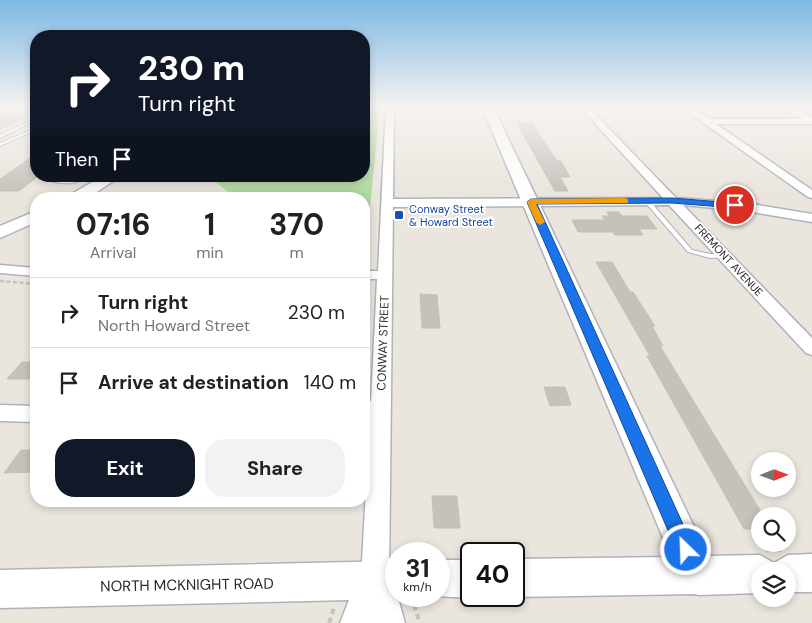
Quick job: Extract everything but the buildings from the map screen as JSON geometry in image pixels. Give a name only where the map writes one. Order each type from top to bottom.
[{"type":"street","name":"CONWAY STREET","points":[[385,580],[372,409],[385,275],[389,136]]},
{"type":"street","points":[[501,136],[698,576]]},
{"type":"street","name":"FREMONT AVENUE","points":[[612,136],[812,349]]},
{"type":"street","points":[[728,136],[812,194]]},
{"type":"street","points":[[86,192],[104,182]]},
{"type":"street","points":[[388,203],[672,201],[746,207],[812,218]]},
{"type":"street","points":[[0,233],[30,219]]},
{"type":"street","points":[[0,269],[30,272]]},
{"type":"street","points":[[370,275],[385,275]]},
{"type":"street","points":[[0,413],[30,414]]},
{"type":"street","points":[[796,574],[812,573]]},
{"type":"street","points":[[525,578],[751,574]]},
{"type":"street","points":[[360,623],[385,580]]},
{"type":"street","name":"NORTH MCKNIGHT ROAD","points":[[0,589],[385,580]]},
{"type":"street","points":[[385,607],[385,623]]},
{"type":"lane","points":[[0,145],[19,136]]},
{"type":"lane","points":[[64,182],[78,182]]},
{"type":"lane","points":[[647,201],[690,251],[710,256],[724,256]]},
{"type":"path","points":[[0,281],[30,284]]},
{"type":"path","points":[[415,607],[420,623]]},
{"type":"green space","points":[[370,136],[377,136],[370,207],[370,192],[228,192],[216,182],[370,182]]},
{"type":"slow traffic","points":[[540,222],[531,202],[625,201]]},
{"type":"place","name":"Conway Street & Howard Street","points":[[399,215]]},
{"type":"route","points":[[686,550],[531,202],[672,201],[735,205]]}]
